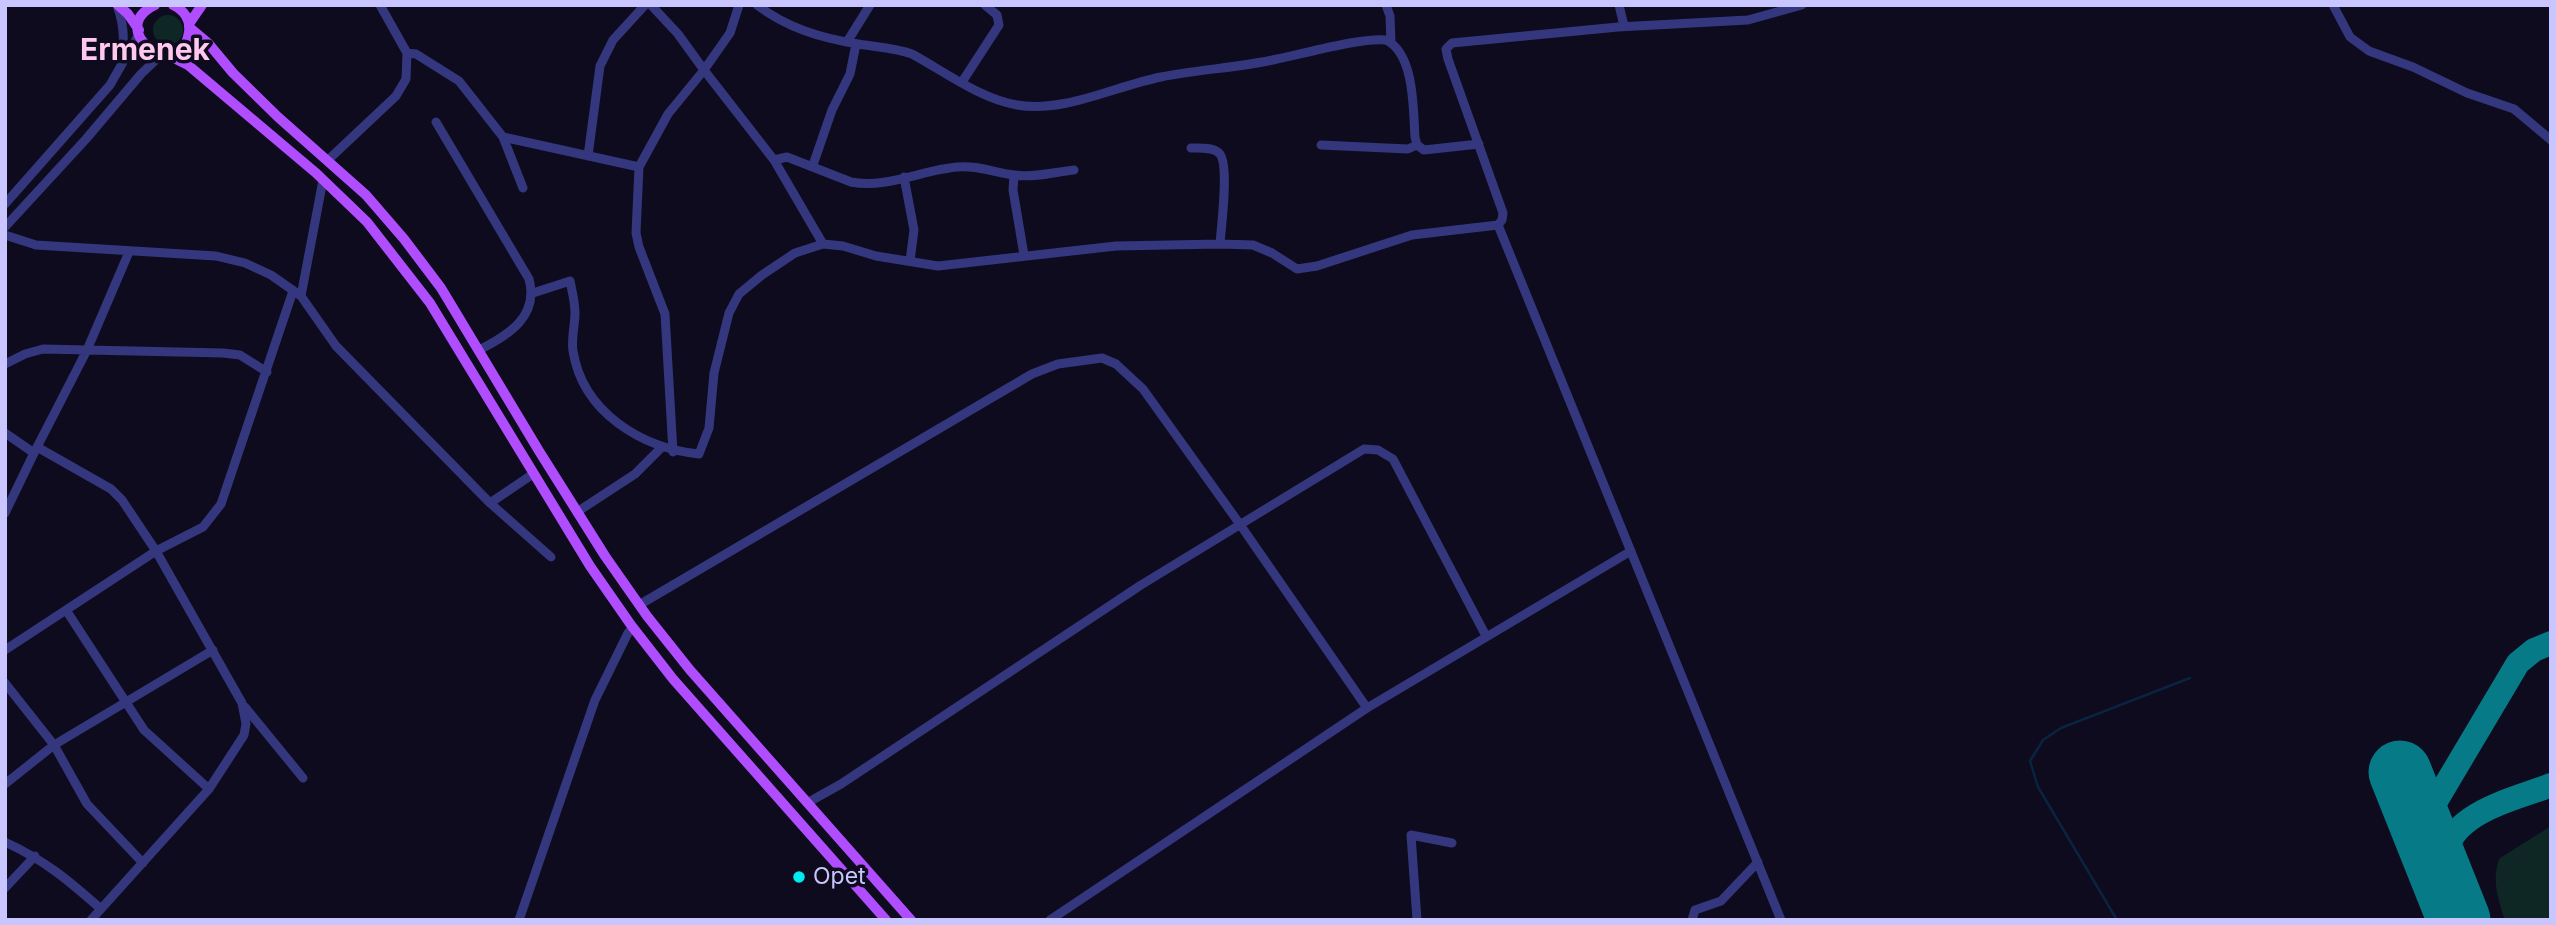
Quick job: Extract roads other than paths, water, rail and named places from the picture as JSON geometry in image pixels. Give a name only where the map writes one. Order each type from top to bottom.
[{"type":"main road","points":[[117,5],[128,14],[146,47],[188,65],[368,222],[430,303],[590,566],[633,628],[682,689],[886,920]]},
{"type":"main road","points":[[139,32],[145,12],[155,5]]},
{"type":"main road","points":[[173,5],[184,13],[189,25],[233,73],[366,195],[404,239],[440,288],[578,512],[639,605],[690,670],[911,920]]},
{"type":"main road","points":[[164,54],[184,45],[189,25],[202,5]]},
{"type":"street","points":[[110,85],[123,50],[122,19],[117,5]]},
{"type":"street","points":[[328,160],[402,88],[406,79],[407,53],[380,5]]},
{"type":"street","points":[[588,156],[603,57],[613,40],[645,5]]},
{"type":"street","points":[[651,5],[678,34],[774,160],[823,244]]},
{"type":"street","points":[[673,452],[665,314],[636,233],[639,167],[668,114],[730,33],[739,5]]},
{"type":"street","points":[[757,5],[797,29],[851,43],[912,54],[985,95],[1007,103],[1046,106],[1183,72],[1269,61],[1382,39],[1391,42]]},
{"type":"street","points":[[813,165],[832,110],[850,74],[851,43],[870,5]]},
{"type":"street","points":[[962,82],[999,25],[997,15],[985,5]]},
{"type":"street","points":[[1387,5],[1391,42],[1401,57],[1411,82],[1417,145],[1424,150],[1479,144]]},
{"type":"street","points":[[1619,5],[1624,26]]},
{"type":"street","points":[[533,293],[570,281],[575,311],[573,349],[577,365],[589,392],[605,414],[632,434],[673,452],[699,454],[709,428],[714,373],[729,313],[739,294],[795,253],[823,244],[938,266],[1116,246],[1253,245],[1297,269],[1317,266],[1412,235],[1498,225],[1503,213],[1448,59],[1446,49],[1452,43],[1624,26],[1748,20],[1802,5]]},
{"type":"street","points":[[2333,5],[2350,37],[2369,51],[2413,67],[2468,93],[2514,109],[2551,140]]},
{"type":"street","points":[[5,204],[110,85],[139,32]]},
{"type":"street","points":[[407,53],[416,54],[459,81],[502,137],[523,188]]},
{"type":"street","points":[[5,227],[141,74],[164,54]]},
{"type":"street","points":[[436,122],[529,278],[533,293],[529,308],[518,325],[502,339],[479,350]]},
{"type":"street","points":[[502,137],[639,167]]},
{"type":"street","points":[[1321,145],[1408,149],[1417,145]]},
{"type":"street","points":[[1191,148],[1215,150],[1222,157],[1224,174],[1220,244]]},
{"type":"street","points":[[774,160],[787,157],[851,182],[863,184],[881,183],[965,166],[1014,175],[1074,170]]},
{"type":"street","points":[[1014,175],[1013,190],[1024,255]]},
{"type":"street","points":[[904,177],[914,230],[909,261]]},
{"type":"street","points":[[5,650],[156,551],[194,533],[217,511],[297,294],[323,180]]},
{"type":"street","points":[[1498,225],[1781,920]]},
{"type":"street","points":[[5,235],[36,245],[216,256],[245,263],[271,275],[297,294],[336,346],[490,503],[551,557]]},
{"type":"street","points":[[5,513],[86,350],[129,252]]},
{"type":"street","points":[[5,364],[43,349],[233,353],[267,372]]},
{"type":"street","points":[[639,605],[1032,374],[1084,358],[1102,358],[1116,365],[1143,389],[1240,523],[1367,708]]},
{"type":"street","points":[[5,433],[111,489],[122,500],[156,551],[242,703],[303,778]]},
{"type":"street","points":[[578,512],[635,474],[662,447]]},
{"type":"street","points":[[807,803],[841,784],[1141,584],[1364,449],[1378,450],[1393,459],[1486,636]]},
{"type":"street","points":[[490,503],[533,474]]},
{"type":"street","points":[[1050,920],[1367,708],[1631,551]]},
{"type":"street","points":[[66,610],[151,738],[209,789]]},
{"type":"street","points":[[519,920],[595,700],[633,628]]},
{"type":"street","points":[[5,784],[54,745],[213,650]]},
{"type":"street","points":[[5,683],[54,745],[87,804],[143,863]]},
{"type":"street","points":[[91,920],[209,789],[244,735],[246,724],[242,703]]},
{"type":"street","points":[[1418,920],[1411,835],[1452,843]]},
{"type":"street","points":[[5,842],[57,870],[101,909]]},
{"type":"street","points":[[5,888],[35,856]]},
{"type":"street","points":[[1692,920],[1695,910],[1721,901],[1758,862]]},
{"type":"waterway","points":[[2117,920],[2038,787],[2030,761],[2043,740],[2061,728],[2190,678]]},
{"type":"place","name":"Opet","points":[[799,877]]},
{"type":"district","name":"Ermenek","points":[[145,51]]}]
